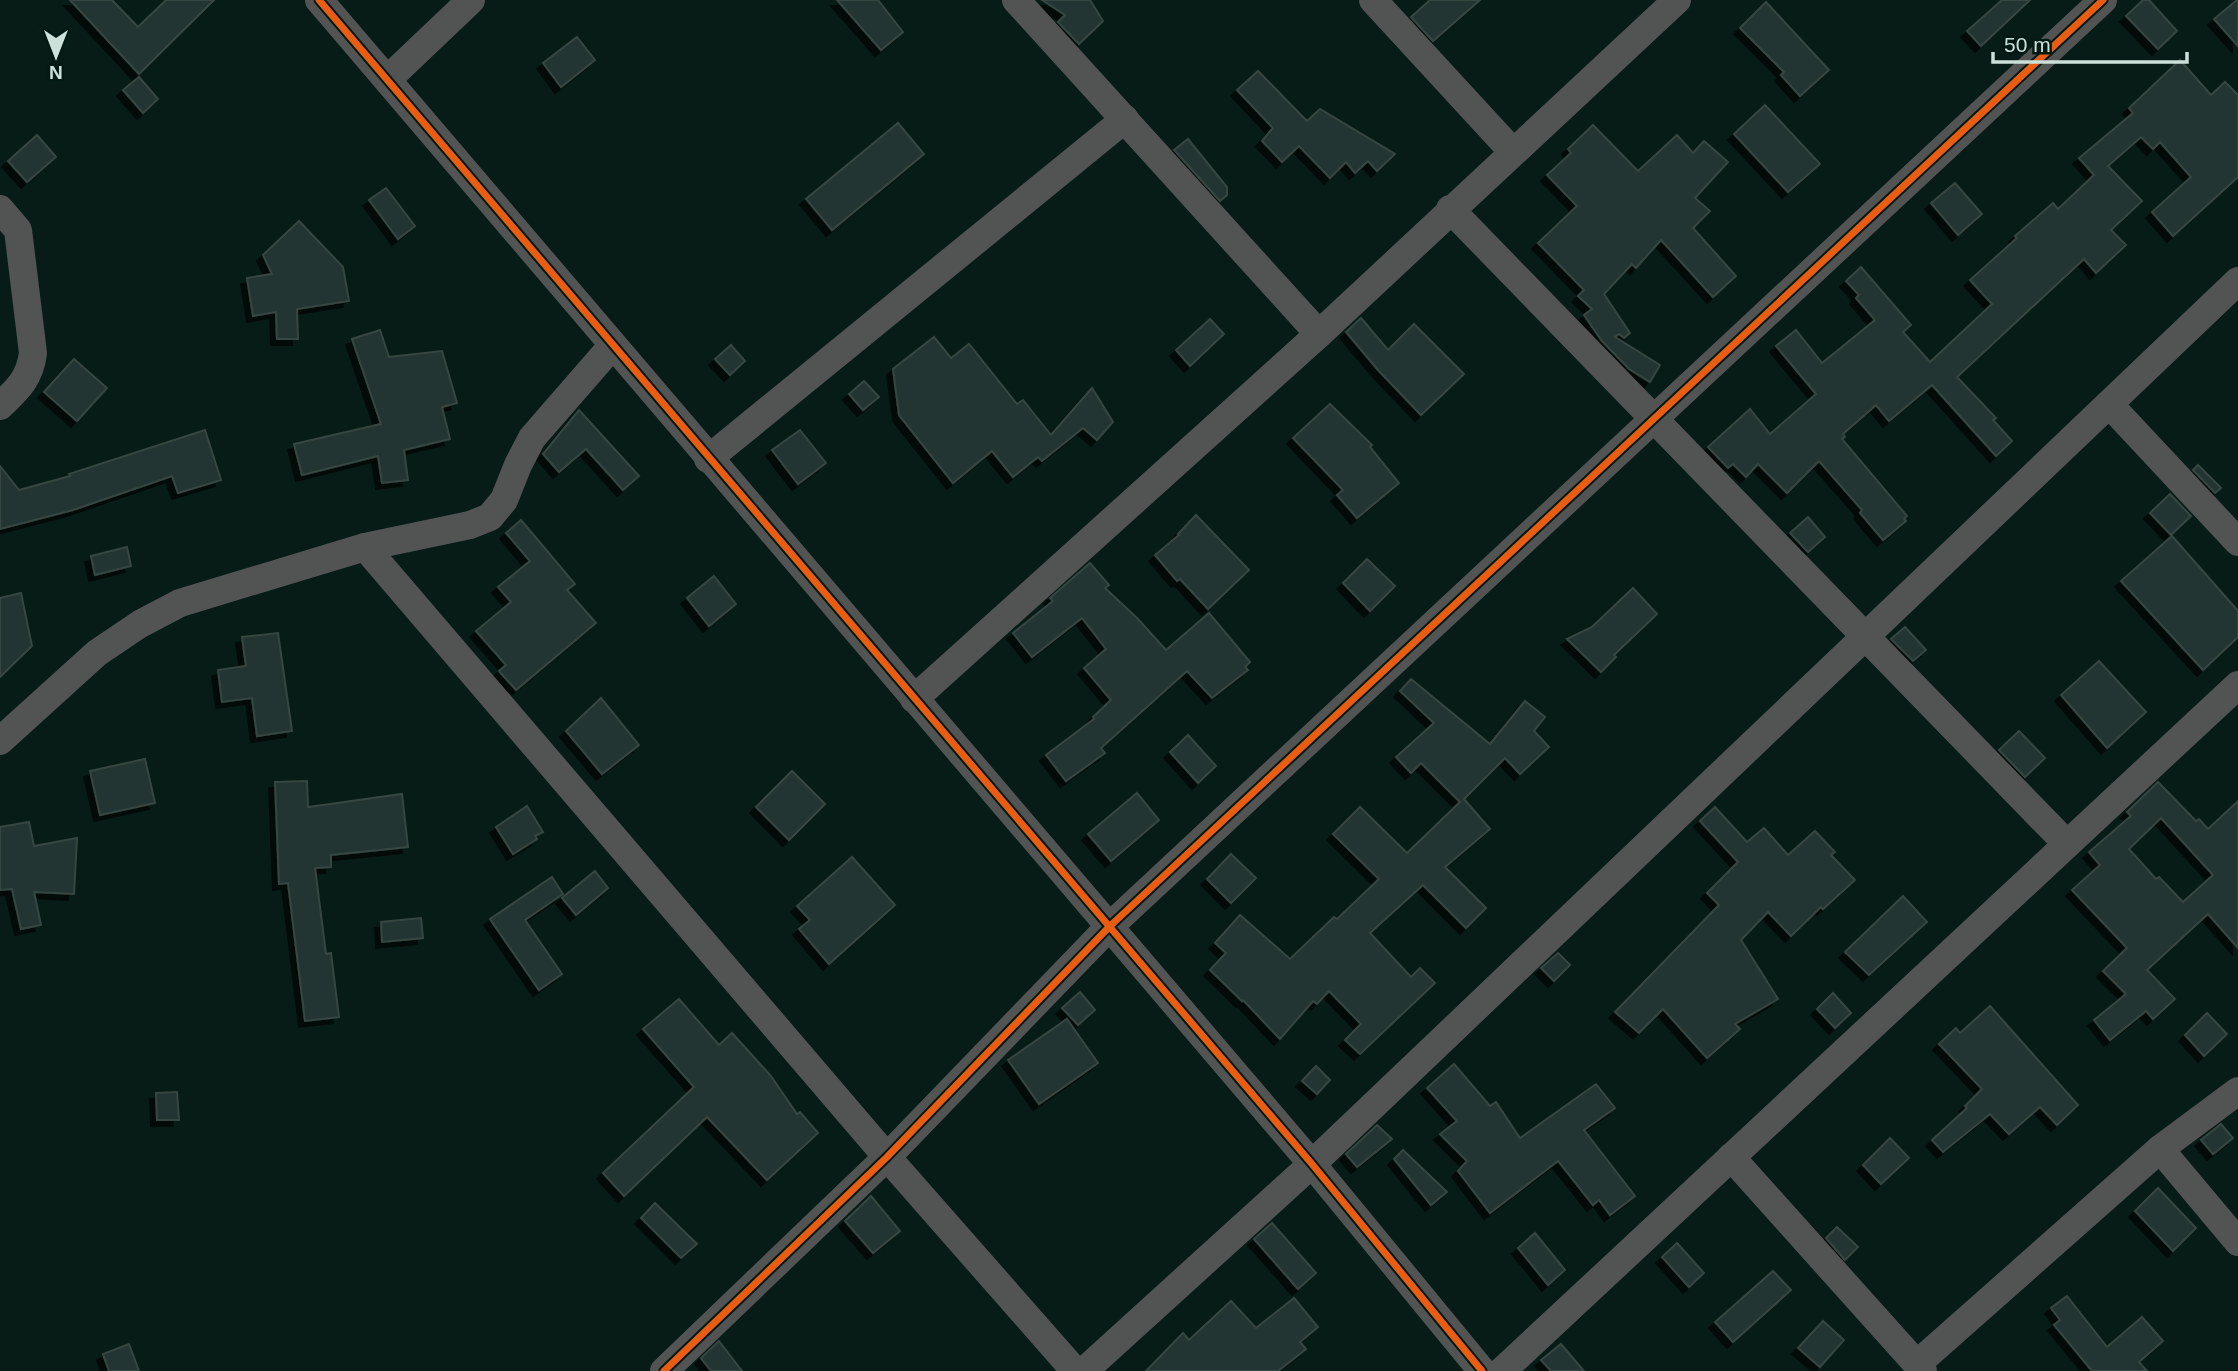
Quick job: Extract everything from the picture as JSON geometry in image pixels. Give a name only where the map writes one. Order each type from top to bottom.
[{"type":"street","points":[[319,0],[1312,1164],[1482,1371]]},
{"type":"street","points":[[388,79],[471,0]]},
{"type":"street","points":[[1016,0],[1319,334]]},
{"type":"street","points":[[1373,0],[1513,152]]},
{"type":"street","points":[[914,699],[1319,334],[1677,0]]},
{"type":"street","points":[[663,1371],[887,1157],[1109,927],[2103,0]]},
{"type":"street","points":[[708,459],[1125,119]]},
{"type":"street","points":[[0,209],[18,230],[33,353],[31,368],[23,384],[0,406]]},
{"type":"street","points":[[1450,209],[2067,844]]},
{"type":"street","points":[[1084,1371],[1312,1164],[2238,281]]},
{"type":"street","points":[[0,741],[97,653],[140,624],[180,603],[365,547],[470,525],[490,517],[504,500],[532,438],[612,346]]},
{"type":"street","points":[[2109,404],[2238,542]]},
{"type":"street","points":[[365,547],[887,1157],[1075,1371]]},
{"type":"street","points":[[1502,1371],[2238,685]]},
{"type":"street","points":[[1731,1157],[1920,1367],[2160,1149],[2238,1091]]},
{"type":"street","points":[[2160,1149],[2238,1242]]},
{"type":"building","points":[[70,0],[112,0],[138,27],[166,0],[214,0],[139,74]]},
{"type":"building","points":[[837,0],[878,0],[903,32],[881,50]]},
{"type":"building","points":[[1042,0],[1090,0],[1103,21],[1079,44],[1058,22],[1065,15]]},
{"type":"building","points":[[1430,0],[1480,0],[1433,41],[1411,17]]},
{"type":"building","points":[[2002,0],[2030,0],[1981,46],[1967,31]]},
{"type":"building","points":[[2143,0],[2149,0],[2177,31],[2158,49],[2126,16]]},
{"type":"building","points":[[2238,0],[2238,46],[2214,19]]},
{"type":"building","points":[[1766,2],[1829,70],[1800,96],[1781,75],[1784,72],[1740,28]]},
{"type":"building","points":[[577,37],[595,60],[561,87],[543,63]]},
{"type":"building","points":[[2180,60],[2211,95],[2225,82],[2238,95],[2238,177],[2173,236],[2152,212],[2191,177],[2160,142],[2153,149],[2141,137],[2108,166],[2142,201],[2111,230],[2126,245],[2096,273],[2084,259],[1957,377],[1996,418],[1993,420],[2012,441],[1996,456],[1932,385],[1889,421],[1876,405],[1843,434],[1845,437],[1842,439],[1907,516],[1904,519],[1906,521],[1883,540],[1860,513],[1862,510],[1819,461],[1787,493],[1758,464],[1746,477],[1733,464],[1728,468],[1708,447],[1750,409],[1770,434],[1816,394],[1776,346],[1796,330],[1822,363],[1875,320],[1856,298],[1859,295],[1846,281],[1861,267],[1911,325],[1903,332],[1930,362],[1992,304],[1970,280],[2053,203],[2058,209],[2094,175],[2079,158],[2133,113],[2129,108]]},
{"type":"building","points":[[1258,71],[1307,121],[1320,109],[1395,154],[1377,171],[1368,161],[1355,173],[1346,162],[1330,178],[1299,146],[1282,162],[1262,141],[1273,128],[1237,90]]},
{"type":"building","points":[[139,77],[158,99],[143,113],[123,90]]},
{"type":"building","points":[[1765,105],[1820,164],[1788,192],[1734,134]]},
{"type":"building","points":[[898,123],[924,154],[832,230],[806,199]]},
{"type":"building","points":[[1593,125],[1638,171],[1677,135],[1693,153],[1704,141],[1728,162],[1695,198],[1710,211],[1693,228],[1736,276],[1713,297],[1661,240],[1636,268],[1632,264],[1604,294],[1630,333],[1624,338],[1619,334],[1615,337],[1660,365],[1650,382],[1629,369],[1602,341],[1584,315],[1592,309],[1578,296],[1584,290],[1538,243],[1577,206],[1547,175],[1571,153],[1568,149]]},
{"type":"building","points":[[37,135],[56,157],[27,182],[8,161]]},
{"type":"building","points":[[1188,139],[1227,187],[1227,195],[1220,201],[1174,150]]},
{"type":"building","points":[[1955,183],[1982,214],[1958,235],[1931,203]]},
{"type":"building","points":[[386,188],[415,226],[398,239],[369,200]]},
{"type":"building","points":[[299,221],[343,267],[349,301],[297,309],[298,339],[277,339],[276,312],[253,316],[247,278],[272,274],[263,255]]},
{"type":"building","points":[[1361,318],[1388,350],[1414,324],[1464,374],[1421,415],[1346,332]]},
{"type":"building","points":[[1210,319],[1224,334],[1190,366],[1176,350]]},
{"type":"building","points":[[380,330],[389,357],[442,351],[457,403],[442,407],[450,439],[404,450],[408,480],[382,483],[378,456],[302,475],[294,444],[381,424],[352,339]]},
{"type":"building","points":[[934,337],[951,358],[969,344],[1017,404],[1023,400],[1051,435],[1092,388],[1113,422],[1097,440],[1083,428],[1042,461],[1038,457],[1013,477],[992,451],[953,483],[899,415],[893,369]]},
{"type":"building","points":[[731,345],[745,361],[730,375],[715,359]]},
{"type":"building","points":[[74,359],[107,388],[77,421],[44,392]]},
{"type":"building","points":[[864,381],[879,397],[863,410],[849,394]]},
{"type":"building","points":[[1330,404],[1372,445],[1370,447],[1399,483],[1357,518],[1337,495],[1343,490],[1293,438]]},
{"type":"building","points":[[579,410],[639,476],[623,490],[586,449],[559,472],[543,454]]},
{"type":"building","points":[[205,430],[221,480],[178,493],[172,476],[73,510],[0,529],[0,466],[19,490],[70,476],[69,474]]},
{"type":"building","points":[[800,430],[826,463],[798,484],[772,450]]},
{"type":"building","points":[[2198,465],[2221,488],[2215,493],[2193,470]]},
{"type":"building","points":[[2170,494],[2191,516],[2171,535],[2150,513]]},
{"type":"building","points":[[1196,515],[1249,570],[1208,609],[1180,579],[1177,581],[1155,555],[1179,535]]},
{"type":"building","points":[[1808,517],[1825,537],[1808,552],[1790,533]]},
{"type":"building","points":[[521,520],[575,584],[567,590],[596,623],[516,690],[499,671],[506,665],[476,631],[511,602],[498,587],[530,561],[506,533]]},
{"type":"building","points":[[2172,536],[2238,611],[2238,637],[2203,670],[2121,581]]},
{"type":"building","points":[[127,547],[131,566],[95,575],[91,556]]},
{"type":"building","points":[[1367,559],[1395,586],[1370,611],[1343,583]]},
{"type":"building","points":[[1090,563],[1109,585],[1105,588],[1166,650],[1209,613],[1250,662],[1245,667],[1248,670],[1212,698],[1187,671],[1101,748],[1105,753],[1066,781],[1046,755],[1094,719],[1111,700],[1084,668],[1106,649],[1082,618],[1032,657],[1013,633],[1053,601],[1050,598]]},
{"type":"building","points":[[714,576],[736,604],[709,626],[687,598]]},
{"type":"building","points":[[1633,588],[1657,614],[1614,655],[1616,657],[1601,672],[1567,639],[1592,627]]},
{"type":"building","points":[[21,593],[32,646],[0,677],[0,598]]},
{"type":"building","points":[[1905,627],[1926,650],[1913,661],[1891,639]]},
{"type":"building","points":[[278,633],[292,731],[257,736],[252,698],[222,702],[218,670],[246,666],[242,637]]},
{"type":"building","points":[[2099,661],[2146,712],[2107,748],[2061,695]]},
{"type":"building","points":[[1411,679],[1490,744],[1525,701],[1545,717],[1534,731],[1549,747],[1520,774],[1505,758],[1464,799],[1490,829],[1445,867],[1486,908],[1466,928],[1423,885],[1370,933],[1411,977],[1420,968],[1435,983],[1360,1054],[1345,1040],[1361,1024],[1329,991],[1317,1004],[1313,1001],[1280,1039],[1210,970],[1226,953],[1215,943],[1240,915],[1290,959],[1379,879],[1333,834],[1360,807],[1407,853],[1460,802],[1421,763],[1411,773],[1396,757],[1434,723],[1400,691]]},
{"type":"building","points":[[601,698],[639,745],[602,774],[566,731]]},
{"type":"building","points":[[2019,731],[2045,758],[2025,777],[1999,750]]},
{"type":"building","points":[[1188,735],[1216,766],[1198,783],[1170,752]]},
{"type":"building","points":[[145,759],[155,803],[100,815],[90,771]]},
{"type":"building","points":[[792,771],[825,804],[789,840],[756,807]]},
{"type":"building","points":[[307,781],[308,807],[402,794],[408,847],[331,855],[331,867],[315,868],[326,954],[331,953],[339,1017],[305,1021],[288,883],[279,884],[275,782]]},
{"type":"building","points":[[2158,782],[2196,821],[2199,819],[2208,829],[2238,801],[2238,948],[2208,914],[2147,970],[2175,999],[2153,1019],[2146,1011],[2110,1040],[2094,1020],[2126,994],[2103,971],[2127,948],[2072,890],[2100,865],[2089,852],[2131,816],[2127,812]],"holes":[[[2161,818],[2213,875],[2183,902],[2159,877],[2156,879],[2129,849]]]},
{"type":"building","points":[[1137,793],[1159,820],[1111,861],[1088,834]]},
{"type":"building","points":[[527,806],[543,832],[513,854],[496,827]]},
{"type":"building","points":[[1715,807],[1747,842],[1764,828],[1788,855],[1815,831],[1835,852],[1831,855],[1855,880],[1791,936],[1768,912],[1741,940],[1778,999],[1735,1024],[1740,1029],[1707,1058],[1663,1009],[1639,1033],[1615,1012],[1719,905],[1707,893],[1738,862],[1700,821]]},
{"type":"building","points":[[29,822],[34,846],[77,838],[74,894],[34,892],[41,925],[21,929],[12,889],[0,890],[0,827]]},
{"type":"building","points":[[1231,854],[1256,878],[1231,903],[1207,879]]},
{"type":"building","points":[[852,857],[895,905],[829,964],[799,929],[810,920],[797,906]]},
{"type":"building","points":[[595,871],[608,888],[576,915],[562,898]]},
{"type":"building","points":[[552,877],[563,894],[525,920],[562,974],[539,990],[490,919]]},
{"type":"building","points":[[1903,896],[1927,922],[1869,975],[1845,952]]},
{"type":"building","points":[[421,918],[423,938],[382,942],[381,922]]},
{"type":"building","points":[[1558,953],[1570,965],[1554,981],[1541,968]]},
{"type":"building","points":[[1080,992],[1095,1010],[1078,1025],[1062,1008]]},
{"type":"building","points":[[1833,993],[1851,1013],[1835,1028],[1817,1009]]},
{"type":"building","points":[[679,999],[719,1045],[732,1033],[771,1076],[797,1114],[800,1112],[818,1133],[767,1180],[707,1117],[624,1196],[603,1173],[694,1087],[643,1029]]},
{"type":"building","points":[[1990,1006],[2078,1105],[2057,1125],[2040,1107],[2009,1134],[1990,1114],[1943,1152],[1932,1140],[1967,1108],[1965,1106],[1982,1089],[1939,1044],[1956,1028],[1960,1033]]},
{"type":"building","points":[[2207,1013],[2227,1034],[2204,1056],[2185,1035]]},
{"type":"building","points":[[1067,1019],[1098,1063],[1039,1104],[1008,1060]]},
{"type":"building","points":[[1454,1064],[1490,1106],[1496,1102],[1520,1138],[1596,1084],[1615,1108],[1584,1130],[1635,1196],[1610,1215],[1599,1200],[1593,1205],[1558,1161],[1490,1213],[1458,1171],[1467,1161],[1440,1134],[1457,1121],[1427,1088]]},
{"type":"building","points":[[1316,1066],[1330,1080],[1317,1094],[1302,1081]]},
{"type":"building","points":[[177,1092],[179,1120],[157,1120],[156,1093]]},
{"type":"building","points":[[2221,1124],[2233,1138],[2213,1154],[2201,1140]]},
{"type":"building","points":[[1377,1125],[1392,1139],[1357,1167],[1346,1154]]},
{"type":"building","points":[[1890,1138],[1909,1158],[1881,1184],[1863,1165]]},
{"type":"building","points":[[1403,1150],[1447,1192],[1431,1205],[1394,1159]]},
{"type":"building","points":[[2158,1188],[2196,1228],[2173,1251],[2135,1211]]},
{"type":"building","points":[[871,1196],[900,1231],[873,1253],[845,1221]]},
{"type":"building","points":[[655,1203],[697,1244],[681,1258],[641,1218]]},
{"type":"building","points":[[1272,1223],[1316,1273],[1298,1289],[1254,1239]]},
{"type":"building","points":[[1837,1227],[1858,1247],[1845,1260],[1826,1238]]},
{"type":"building","points":[[1535,1233],[1565,1270],[1548,1285],[1518,1248]]},
{"type":"building","points":[[1677,1243],[1704,1273],[1689,1287],[1662,1257]]},
{"type":"building","points":[[1773,1271],[1791,1290],[1733,1342],[1715,1322]]},
{"type":"building","points":[[2067,1296],[2107,1347],[2142,1317],[2163,1341],[2139,1362],[2147,1371],[2092,1371],[2054,1325],[2060,1320],[2051,1308]]},
{"type":"building","points":[[1294,1298],[1318,1327],[1300,1342],[1306,1349],[1278,1371],[1146,1371],[1183,1333],[1189,1340],[1231,1301],[1256,1328]]},
{"type":"building","points":[[1823,1321],[1844,1340],[1820,1367],[1798,1348]]},
{"type":"building","points":[[719,1341],[742,1371],[711,1371],[701,1358]]},
{"type":"building","points":[[129,1344],[139,1371],[109,1371],[103,1354]]},
{"type":"building","points":[[1561,1344],[1584,1371],[1551,1371],[1541,1360]]},
{"type":"cycle path","points":[[319,0],[1312,1164],[1482,1371]]},
{"type":"cycle path","points":[[664,1371],[887,1157],[1109,927],[2103,0]]}]
